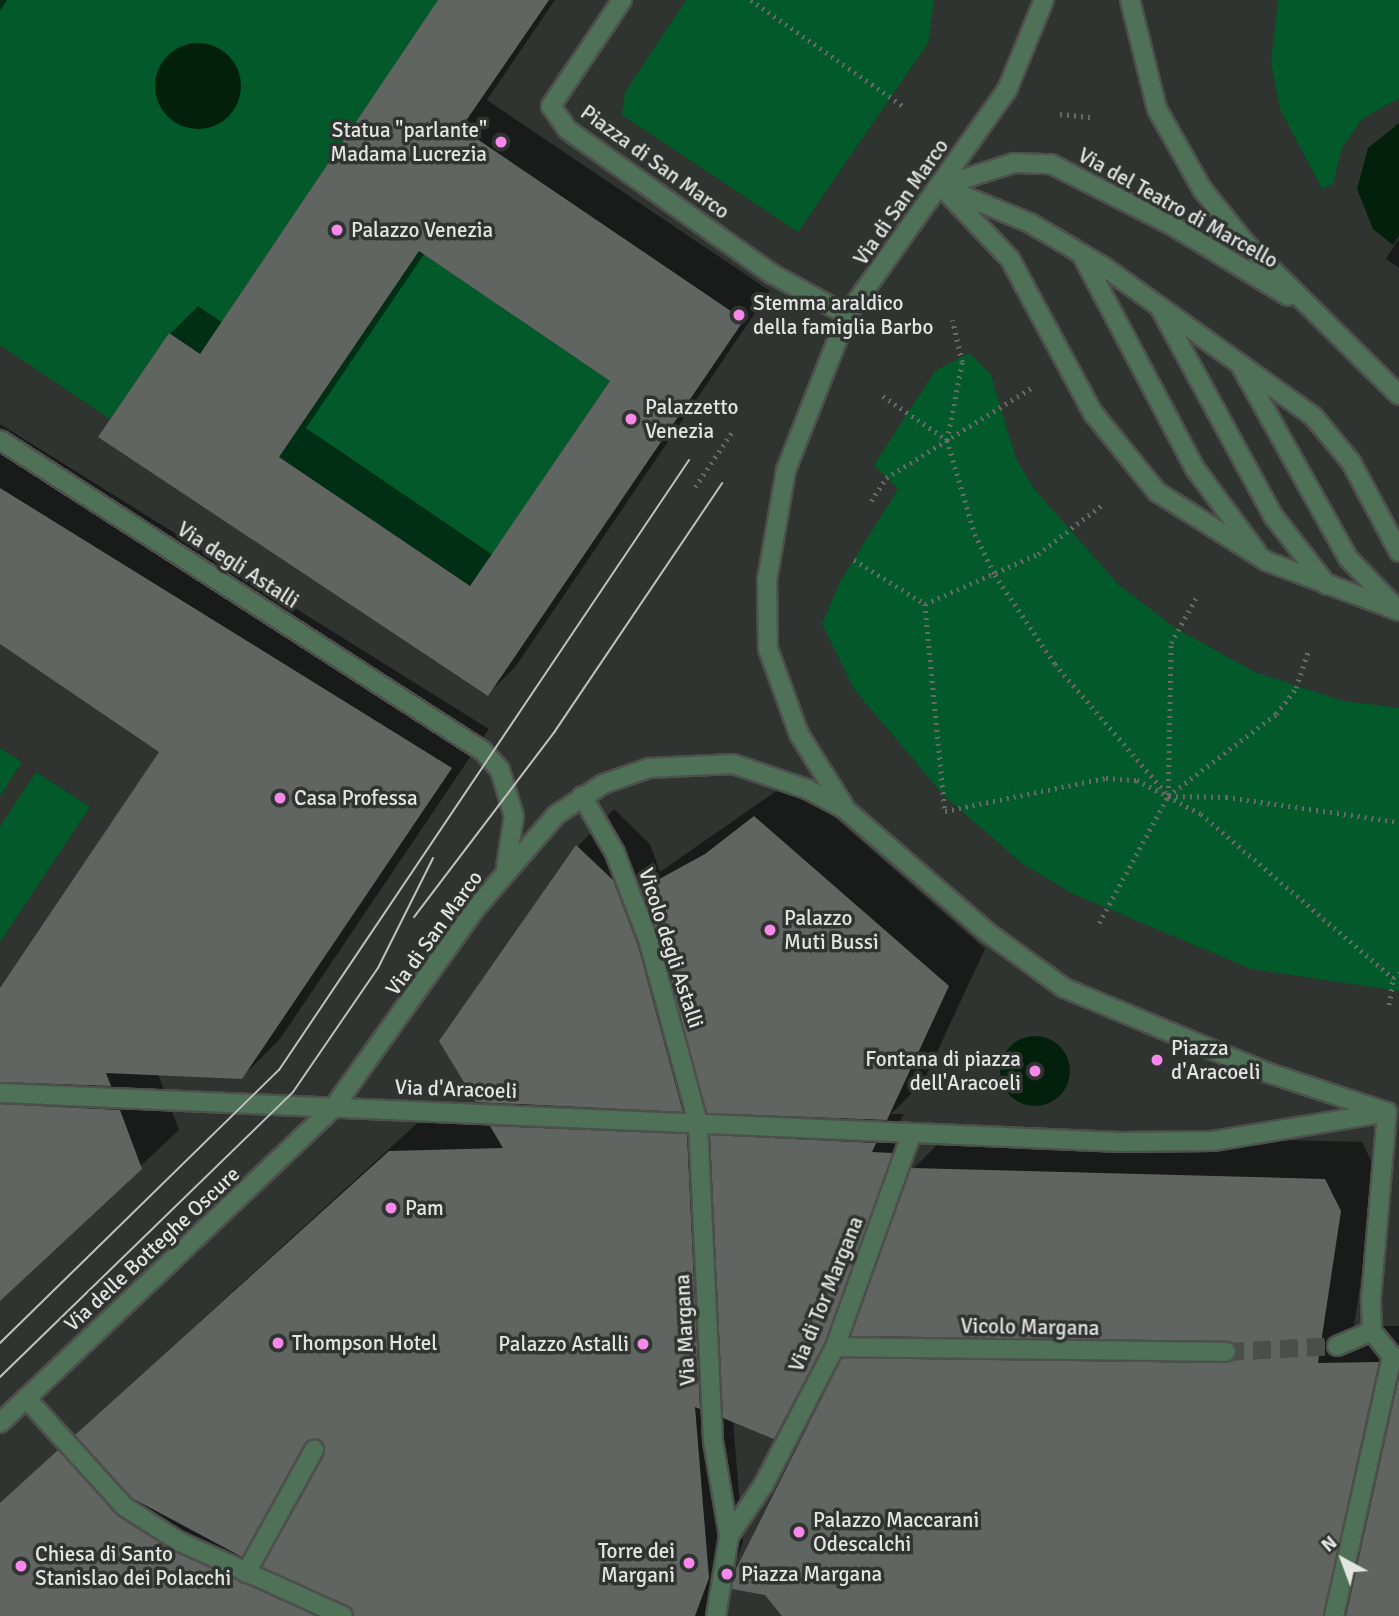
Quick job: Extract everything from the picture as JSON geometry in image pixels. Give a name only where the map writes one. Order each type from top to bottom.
[{"type":"street","name":"Piazza di San Marco","points":[[622,0],[551,106],[568,130],[772,274],[847,315]]},
{"type":"street","name":"Via di San Marco","points":[[845,809],[799,734],[768,649],[767,580],[798,430],[847,315],[1007,90],[1044,0]]},
{"type":"street","name":"Via del Teatro di Marcello","points":[[1130,0],[1144,74],[1173,144],[1246,244],[1399,395]]},
{"type":"street","name":"Via del Teatro di Marcello","points":[[941,186],[1014,163],[1051,164],[1170,224],[1309,309]]},
{"type":"street","points":[[941,186],[1030,223],[1156,302],[1335,439],[1399,552]]},
{"type":"street","points":[[941,186],[1010,259],[1093,413],[1136,472],[1194,520],[1266,561],[1331,590],[1399,611]]},
{"type":"street","points":[[1082,255],[1196,470],[1266,561]]},
{"type":"street","points":[[1156,302],[1274,517],[1331,590]]},
{"type":"street","points":[[1235,360],[1348,558],[1399,611]]},
{"type":"street","name":"Via degli Astalli","points":[[0,440],[451,729],[491,759],[506,785],[515,831],[502,877]]},
{"type":"street","name":"Via di San Marco","points":[[334,1107],[502,877],[556,815],[582,796],[649,768],[705,761],[768,772],[845,809]]},
{"type":"street","name":"Vicolo degli Astalli","points":[[582,796],[634,899],[698,1122]]},
{"type":"street","points":[[845,809],[987,932],[1064,988],[1126,1018],[1393,1112]]},
{"type":"street","name":"Via d'Aracoeli","points":[[0,1093],[698,1122],[911,1135]]},
{"type":"street","name":"Via delle Botteghe Oscure","points":[[0,1423],[334,1107]]},
{"type":"street","points":[[911,1135],[1213,1141],[1393,1112]]},
{"type":"street","points":[[1334,1616],[1392,1356],[1372,1331],[1393,1112]]},
{"type":"street","name":"Via Margana","points":[[698,1122],[713,1441],[729,1536]]},
{"type":"street","name":"Via di Tor Margana","points":[[729,1536],[764,1484],[835,1348],[911,1135]]},
{"type":"street","points":[[1337,1346],[1372,1331]]},
{"type":"street","name":"Vicolo Margana","points":[[835,1348],[1226,1352]]},
{"type":"street","points":[[26,1398],[125,1507],[246,1573],[343,1616]]},
{"type":"street","points":[[246,1573],[314,1450]]},
{"type":"street","points":[[716,1616],[729,1536]]},
{"type":"path","points":[[751,0],[903,106]]},
{"type":"path","points":[[1060,114],[1072,120],[1091,117]]},
{"type":"path","points":[[1071,128],[1072,120]]},
{"type":"path","points":[[952,320],[962,362],[947,440],[975,534],[995,575],[1055,664],[1168,796],[1226,797],[1399,822]]},
{"type":"path","points":[[871,501],[886,478],[1033,387]]},
{"type":"path","points":[[883,396],[947,440]]},
{"type":"path","points":[[695,487],[734,429]]},
{"type":"path","points":[[925,604],[995,575],[1057,544],[1103,505]]},
{"type":"path","points":[[853,560],[925,604]]},
{"type":"path","points":[[1168,796],[1171,643],[1198,594]]},
{"type":"path","points":[[925,604],[945,811],[1106,778],[1137,780],[1213,823],[1393,978]]},
{"type":"path","points":[[1099,923],[1168,796],[1276,714],[1296,688],[1308,652]]},
{"type":"path","points":[[1389,1005],[1393,978],[1399,973]]},
{"type":"green space","points":[[0,0],[438,0],[200,354],[169,333],[110,419],[0,345]]},
{"type":"green space","points":[[686,0],[934,0],[928,43],[798,232],[622,115],[625,92]]},
{"type":"green space","points":[[1278,0],[1399,0],[1399,98],[1362,119],[1342,148],[1333,184],[1322,189],[1280,109],[1271,63]]},
{"type":"green space","points":[[419,251],[610,381],[470,586],[279,457]]},
{"type":"green space","points":[[969,353],[991,375],[1016,459],[1035,490],[1118,584],[1175,628],[1255,672],[1343,701],[1399,708],[1399,991],[1251,969],[1071,893],[1023,864],[944,796],[854,689],[822,624],[840,582],[898,489],[874,465],[935,371]]},
{"type":"green space","points":[[0,748],[22,762],[0,796]]},
{"type":"green space","points":[[36,772],[90,807],[0,942],[0,826]]},
{"type":"shaded area","points":[[190,43],[206,43],[229,55],[238,69],[241,86],[238,103],[229,117],[206,129],[190,129],[174,122],[162,110],[155,94],[155,78],[162,62],[174,50]]},
{"type":"shaded area","points":[[1399,123],[1399,235],[1393,245],[1373,229],[1357,189],[1368,148]]},
{"type":"shaded area","name":"Fontana di piazza dell'Aracoeli","points":[[1028,1036],[1042,1036],[1055,1041],[1065,1051],[1070,1071],[1065,1091],[1055,1101],[1042,1106],[1028,1106],[1015,1101],[1005,1091],[1000,1078],[1000,1064],[1005,1051],[1015,1041]]},
{"type":"building","name":"Palazzetto Venezia","points":[[438,0],[549,0],[461,128],[744,320],[488,696],[98,437],[169,333],[200,354]],"holes":[[[419,251],[610,381],[470,586],[279,457]]]},
{"type":"building","name":"Casa Professa","points":[[0,488],[452,768],[242,1079],[106,1073],[111,1086],[0,1082],[0,988],[159,752],[0,644]]},
{"type":"building","name":"Palazzo Muti Bussi","points":[[754,816],[949,986],[887,1120],[707,1113],[641,889],[705,854]]},
{"type":"building","points":[[576,845],[613,880],[638,946],[683,1112],[476,1102],[439,1041]]},
{"type":"building","points":[[0,1104],[120,1110],[142,1169],[0,1301]]},
{"type":"building","points":[[490,1126],[687,1134],[700,1409],[695,1407],[709,1578],[695,1616],[354,1616],[348,1606],[262,1567],[324,1456],[320,1440],[304,1445],[242,1557],[132,1498],[75,1435],[389,1151],[503,1148]]},
{"type":"building","points":[[710,1135],[876,1143],[872,1152],[893,1153],[825,1342],[774,1439],[723,1418]]},
{"type":"building","points":[[911,1168],[1325,1179],[1341,1211],[1318,1363],[1379,1362],[1323,1616],[782,1616],[765,1595],[732,1589],[735,1571],[842,1358],[1226,1363],[1236,1357],[1236,1346],[1226,1341],[851,1336]]},
{"type":"building","points":[[1399,1377],[1399,1616],[1346,1616]]},
{"type":"building","points":[[58,1450],[119,1517],[173,1551],[316,1616],[0,1616],[0,1503]]},
{"type":"tunnel","points":[[1226,1352],[1337,1346]]},
{"type":"tram line","points":[[0,1343],[279,1070],[689,460]]},
{"type":"tram line","points":[[414,917],[555,731],[722,483]]},
{"type":"tram line","points":[[0,1377],[293,1092],[378,968],[433,858]]},
{"type":"place","name":"Statua \"parlante\" Madama Lucrezia","points":[[501,142]]},
{"type":"place","name":"Palazzo Venezia","points":[[337,230]]},
{"type":"place","name":"Stemma araldico della famiglia Barbo","points":[[739,315]]},
{"type":"place","name":"Palazzetto Venezia","points":[[631,419]]},
{"type":"place","name":"Casa Professa","points":[[280,798]]},
{"type":"place","name":"Palazzo Muti Bussi","points":[[770,930]]},
{"type":"place","name":"Piazza d'Aracoeli","points":[[1157,1060]]},
{"type":"place","name":"Fontana di piazza dell'Aracoeli","points":[[1035,1071]]},
{"type":"place","name":"Pam","points":[[391,1208]]},
{"type":"place","name":"Thompson Hotel","points":[[278,1343]]},
{"type":"place","name":"Palazzo Astalli","points":[[643,1344]]},
{"type":"place","name":"Palazzo Maccarani Odescalchi","points":[[799,1532]]},
{"type":"place","name":"Torre dei Margani","points":[[689,1563]]},
{"type":"place","name":"Chiesa di Santo Stanislao dei Polacchi","points":[[21,1566]]},
{"type":"place","name":"Piazza Margana","points":[[727,1574]]}]
